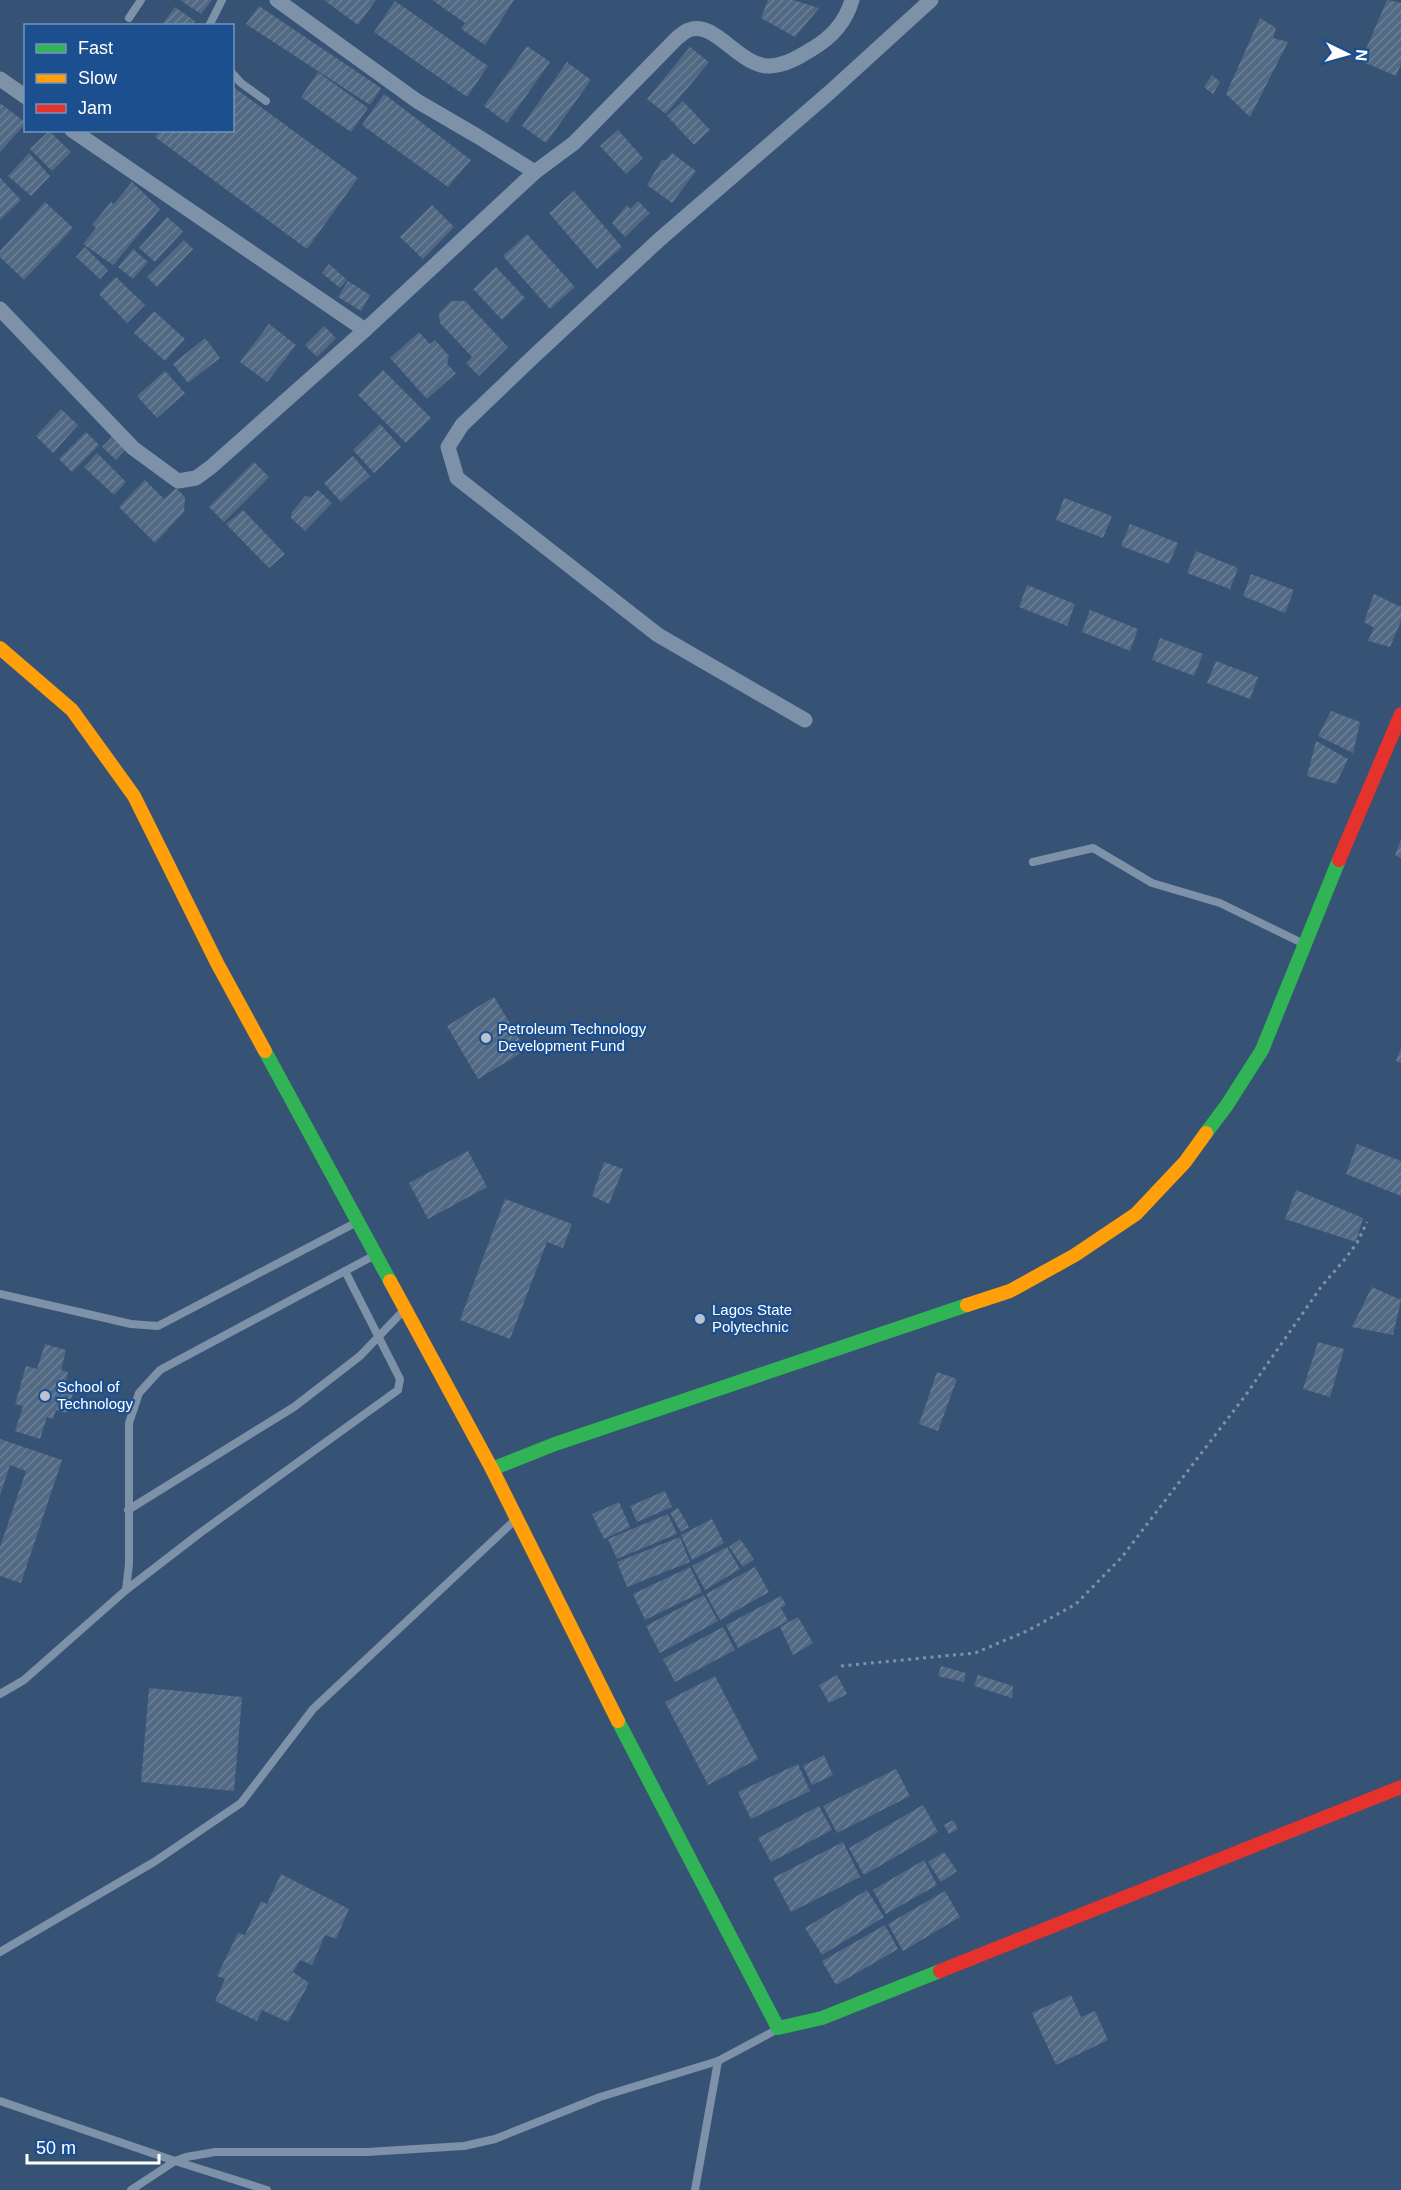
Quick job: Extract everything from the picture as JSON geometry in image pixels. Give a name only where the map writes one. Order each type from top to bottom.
[{"type":"street","points":[[277,0],[417,101],[535,172]]},
{"type":"street","points":[[0,309],[133,448],[178,481],[196,478],[212,467],[364,330],[535,172],[574,143],[664,51],[690,29],[703,29],[716,35],[732,50],[754,63],[768,67],[787,63],[828,40],[849,11],[852,0]]},
{"type":"street","points":[[805,720],[658,636],[457,478],[448,447],[462,425],[660,239],[830,92],[931,0]]},
{"type":"street","points":[[0,79],[24,96]]},
{"type":"street","points":[[75,132],[364,330]]},
{"type":"street","points":[[0,648],[72,710],[134,796],[217,963],[492,1469],[597,1681],[778,2028],[822,2018],[1401,1787]]},
{"type":"street","points":[[492,1469],[555,1444],[1010,1291],[1075,1255],[1136,1214],[1185,1162],[1227,1105],[1262,1050],[1401,714]]},
{"type":"lane","points":[[129,18],[141,0]]},
{"type":"lane","points":[[210,24],[222,0]]},
{"type":"lane","points":[[234,75],[266,101]]},
{"type":"lane","points":[[1033,862],[1093,848],[1152,883],[1220,903],[1305,945]]},
{"type":"lane","points":[[0,1294],[130,1324],[158,1326],[358,1221]]},
{"type":"lane","points":[[126,1590],[129,1564],[129,1423],[139,1393],[159,1370],[376,1254]]},
{"type":"lane","points":[[0,1695],[24,1680],[126,1590],[200,1533],[398,1390],[400,1379],[345,1271]]},
{"type":"lane","points":[[128,1510],[294,1407],[360,1356],[405,1309]]},
{"type":"lane","points":[[0,1952],[154,1862],[241,1803],[313,1710],[516,1519]]},
{"type":"lane","points":[[131,2190],[159,2170],[175,2162],[186,2157],[214,2152],[367,2152],[464,2146],[495,2139],[600,2097],[718,2061],[778,2028]]},
{"type":"lane","points":[[696,2190],[718,2061]]},
{"type":"lane","points":[[0,2101],[175,2162],[267,2190]]},
{"type":"path","points":[[841,1666],[975,1653],[1027,1631],[1076,1604],[1122,1557],[1245,1396],[1321,1287],[1357,1243],[1367,1222]]},
{"type":"building","points":[[180,0],[212,0],[201,14]]},
{"type":"building","points":[[324,0],[376,0],[358,25]]},
{"type":"building","points":[[432,0],[514,0],[485,45],[461,29],[465,23]]},
{"type":"building","points":[[768,0],[793,0],[819,8],[795,37],[761,18]]},
{"type":"building","points":[[1387,0],[1401,3],[1401,64],[1396,76],[1361,61]]},
{"type":"building","points":[[395,1],[488,66],[467,97],[374,32]]},
{"type":"building","points":[[259,6],[381,88],[370,105],[246,24]]},
{"type":"building","points":[[175,7],[195,21],[193,24],[162,24]]},
{"type":"building","points":[[1260,18],[1276,28],[1273,38],[1288,42],[1250,117],[1226,94]]},
{"type":"building","points":[[527,46],[550,62],[507,123],[484,106]]},
{"type":"building","points":[[690,47],[709,62],[666,114],[647,99]]},
{"type":"building","points":[[567,62],[591,80],[546,143],[522,126]]},
{"type":"building","points":[[318,72],[368,108],[351,132],[301,97]]},
{"type":"building","points":[[1212,75],[1220,82],[1213,94],[1204,87]]},
{"type":"building","points":[[234,87],[358,178],[307,249],[155,137],[159,132],[234,132]]},
{"type":"building","points":[[384,94],[471,160],[448,187],[362,125]]},
{"type":"building","points":[[683,101],[710,130],[694,145],[667,116]]},
{"type":"building","points":[[0,103],[24,121],[24,125],[0,152]]},
{"type":"building","points":[[618,130],[643,158],[626,174],[600,146]]},
{"type":"building","points":[[50,132],[71,152],[52,171],[30,149]]},
{"type":"building","points":[[29,153],[50,176],[31,196],[8,176]]},
{"type":"building","points":[[672,153],[696,171],[672,203],[647,185],[662,160],[666,160]]},
{"type":"building","points":[[0,178],[21,200],[0,220]]},
{"type":"building","points":[[132,182],[160,209],[113,265],[83,244],[96,228],[92,225],[111,202],[114,204]]},
{"type":"building","points":[[574,191],[622,247],[597,269],[549,213]]},
{"type":"building","points":[[638,201],[650,213],[625,237],[612,223],[627,205],[630,209]]},
{"type":"building","points":[[45,202],[73,228],[24,280],[0,257],[0,251]]},
{"type":"building","points":[[432,205],[454,227],[423,259],[400,237]]},
{"type":"building","points":[[167,217],[183,231],[155,262],[139,248]]},
{"type":"building","points":[[527,234],[575,287],[550,309],[503,256]]},
{"type":"building","points":[[184,240],[193,249],[157,287],[147,277]]},
{"type":"building","points":[[85,247],[108,270],[100,279],[76,257]]},
{"type":"building","points":[[133,249],[148,262],[133,279],[118,267]]},
{"type":"building","points":[[329,264],[347,280],[340,288],[322,273]]},
{"type":"building","points":[[496,267],[525,298],[502,320],[473,289]]},
{"type":"building","points":[[116,277],[145,305],[127,323],[99,294]]},
{"type":"building","points":[[348,281],[370,295],[361,311],[338,297]]},
{"type":"building","points":[[451,301],[465,301],[508,347],[479,376],[466,363],[472,357],[440,323],[439,313]]},
{"type":"building","points":[[154,311],[185,339],[165,361],[134,333]]},
{"type":"building","points":[[269,324],[296,345],[267,382],[240,362]]},
{"type":"building","points":[[324,326],[336,338],[317,357],[305,345]]},
{"type":"building","points":[[419,332],[430,344],[435,340],[449,356],[447,364],[456,373],[427,399],[390,358]]},
{"type":"building","points":[[205,338],[220,358],[188,383],[173,364]]},
{"type":"building","points":[[383,370],[431,418],[406,443],[358,395]]},
{"type":"building","points":[[165,371],[185,393],[157,418],[137,396]]},
{"type":"building","points":[[61,409],[78,425],[53,453],[36,436]]},
{"type":"building","points":[[380,424],[401,447],[374,473],[353,450]]},
{"type":"building","points":[[86,432],[99,445],[72,472],[59,459]]},
{"type":"building","points":[[112,437],[125,450],[116,460],[102,447]]},
{"type":"building","points":[[97,453],[126,482],[114,495],[84,467]]},
{"type":"building","points":[[353,456],[370,476],[341,502],[324,483]]},
{"type":"building","points":[[254,462],[269,477],[224,522],[209,507]]},
{"type":"building","points":[[145,480],[164,499],[176,488],[185,497],[184,512],[155,543],[119,507]]},
{"type":"building","points":[[318,490],[332,503],[305,531],[291,518],[292,512],[305,496],[311,497]]},
{"type":"building","points":[[1064,498],[1112,516],[1103,538],[1056,520]]},
{"type":"building","points":[[243,510],[285,554],[269,568],[226,524]]},
{"type":"building","points":[[1130,524],[1178,543],[1169,564],[1121,546]]},
{"type":"building","points":[[1196,551],[1238,568],[1230,589],[1187,573]]},
{"type":"building","points":[[1251,574],[1294,590],[1285,613],[1243,596]]},
{"type":"building","points":[[1027,585],[1075,604],[1067,626],[1019,607]]},
{"type":"building","points":[[1374,594],[1401,607],[1401,621],[1390,647],[1368,641],[1374,628],[1364,622]]},
{"type":"building","points":[[1090,610],[1138,629],[1130,651],[1082,632]]},
{"type":"building","points":[[1160,638],[1203,654],[1194,676],[1152,660]]},
{"type":"building","points":[[1216,661],[1258,677],[1250,699],[1207,683]]},
{"type":"building","points":[[1331,711],[1360,722],[1353,753],[1318,736]]},
{"type":"building","points":[[1316,741],[1348,759],[1336,784],[1307,776]]},
{"type":"building","points":[[1401,840],[1401,858],[1395,855]]},
{"type":"building","name":"Petroleum Technology Development Fund","points":[[494,997],[526,1050],[478,1079],[447,1026]]},
{"type":"building","points":[[1401,1048],[1401,1063],[1396,1061]]},
{"type":"building","points":[[1357,1144],[1401,1161],[1401,1196],[1346,1174]]},
{"type":"building","points":[[468,1151],[487,1187],[428,1219],[409,1183]]},
{"type":"building","points":[[604,1162],[623,1169],[609,1204],[592,1196]]},
{"type":"building","points":[[1296,1190],[1363,1218],[1356,1242],[1285,1219]]},
{"type":"building","points":[[505,1199],[572,1224],[563,1248],[547,1242],[510,1339],[460,1320]]},
{"type":"building","points":[[1372,1287],[1401,1300],[1393,1335],[1352,1327]]},
{"type":"building","points":[[1318,1342],[1344,1349],[1330,1397],[1303,1389]]},
{"type":"building","name":"School of Technology","points":[[45,1344],[66,1350],[61,1370],[68,1372],[65,1384],[75,1387],[67,1413],[56,1410],[53,1419],[47,1417],[40,1439],[15,1431],[23,1406],[15,1404],[26,1366],[37,1369]]},
{"type":"building","points":[[937,1372],[957,1379],[938,1431],[919,1424]]},
{"type":"building","points":[[0,1439],[62,1460],[21,1583],[0,1576],[0,1547],[26,1471],[10,1465],[0,1495]]},
{"type":"building","points":[[665,1491],[672,1507],[637,1522],[630,1506]]},
{"type":"building","points":[[619,1502],[630,1527],[604,1539],[592,1514]]},
{"type":"building","points":[[678,1508],[689,1527],[681,1532],[670,1513]]},
{"type":"building","points":[[668,1514],[677,1534],[617,1559],[608,1539]]},
{"type":"building","points":[[712,1519],[724,1543],[692,1560],[681,1535]]},
{"type":"building","points":[[680,1537],[690,1562],[627,1587],[617,1562]]},
{"type":"building","points":[[740,1539],[754,1559],[743,1567],[729,1547]]},
{"type":"building","points":[[727,1547],[740,1569],[705,1590],[692,1566]]},
{"type":"building","points":[[690,1567],[702,1592],[645,1620],[633,1594]]},
{"type":"building","points":[[755,1567],[769,1592],[720,1620],[706,1594]]},
{"type":"building","points":[[704,1595],[718,1621],[660,1653],[646,1626]]},
{"type":"building","points":[[781,1596],[786,1605],[781,1608],[788,1621],[738,1648],[726,1625]]},
{"type":"building","points":[[798,1617],[813,1643],[793,1655],[780,1627]]},
{"type":"building","points":[[723,1627],[735,1650],[675,1682],[663,1659]]},
{"type":"building","points":[[941,1666],[966,1673],[964,1682],[938,1676]]},
{"type":"building","points":[[837,1675],[847,1694],[829,1703],[819,1685]]},
{"type":"building","points":[[978,1675],[1013,1686],[1012,1698],[974,1686]]},
{"type":"building","points":[[715,1676],[758,1759],[708,1785],[665,1702]]},
{"type":"building","points":[[149,1688],[242,1697],[234,1791],[141,1782]]},
{"type":"building","points":[[824,1755],[833,1775],[812,1785],[803,1766]]},
{"type":"building","points":[[798,1764],[810,1791],[751,1819],[738,1792]]},
{"type":"building","points":[[896,1769],[910,1796],[837,1833],[823,1806]]},
{"type":"building","points":[[923,1805],[938,1832],[864,1875],[849,1848]]},
{"type":"building","points":[[819,1806],[832,1830],[771,1862],[758,1838]]},
{"type":"building","points":[[953,1820],[958,1829],[949,1834],[944,1825]]},
{"type":"building","points":[[843,1842],[860,1877],[791,1912],[773,1878]]},
{"type":"building","points":[[944,1852],[957,1871],[941,1882],[928,1862]]},
{"type":"building","points":[[924,1860],[937,1885],[886,1914],[873,1890]]},
{"type":"building","points":[[281,1874],[349,1909],[336,1939],[325,1935],[312,1965],[300,1960],[293,1972],[309,1983],[288,2022],[262,2010],[257,2021],[215,2001],[225,1979],[217,1976],[238,1933],[245,1935],[261,1901],[267,1904]]},
{"type":"building","points":[[867,1890],[884,1917],[822,1955],[805,1928]]},
{"type":"building","points":[[945,1891],[960,1917],[903,1951],[888,1924]]},
{"type":"building","points":[[885,1925],[898,1949],[836,1985],[822,1961]]},
{"type":"building","points":[[1071,1995],[1081,2017],[1095,2011],[1108,2040],[1056,2065],[1032,2013]]},
{"type":"traffic: fast","points":[[1206,1133],[1262,1050],[1339,860]]},
{"type":"traffic: fast","points":[[265,1051],[390,1281]]},
{"type":"traffic: fast","points":[[492,1469],[555,1444],[967,1305]]},
{"type":"traffic: fast","points":[[618,1721],[778,2028],[822,2018],[940,1971]]},
{"type":"traffic: slow","points":[[0,648],[72,710],[134,796],[217,963],[265,1051]]},
{"type":"traffic: slow","points":[[967,1305],[1010,1291],[1075,1255],[1136,1214],[1185,1162],[1206,1133]]},
{"type":"traffic: slow","points":[[390,1281],[492,1469],[618,1721]]},
{"type":"traffic: jam","points":[[1339,860],[1401,714]]},
{"type":"traffic: jam","points":[[940,1971],[1401,1787]]},
{"type":"place","name":"Petroleum Technology Development Fund","points":[[486,1038]]},
{"type":"place","name":"Lagos State Polytechnic","points":[[700,1319]]},
{"type":"place","name":"School of Technology","points":[[45,1396]]}]
